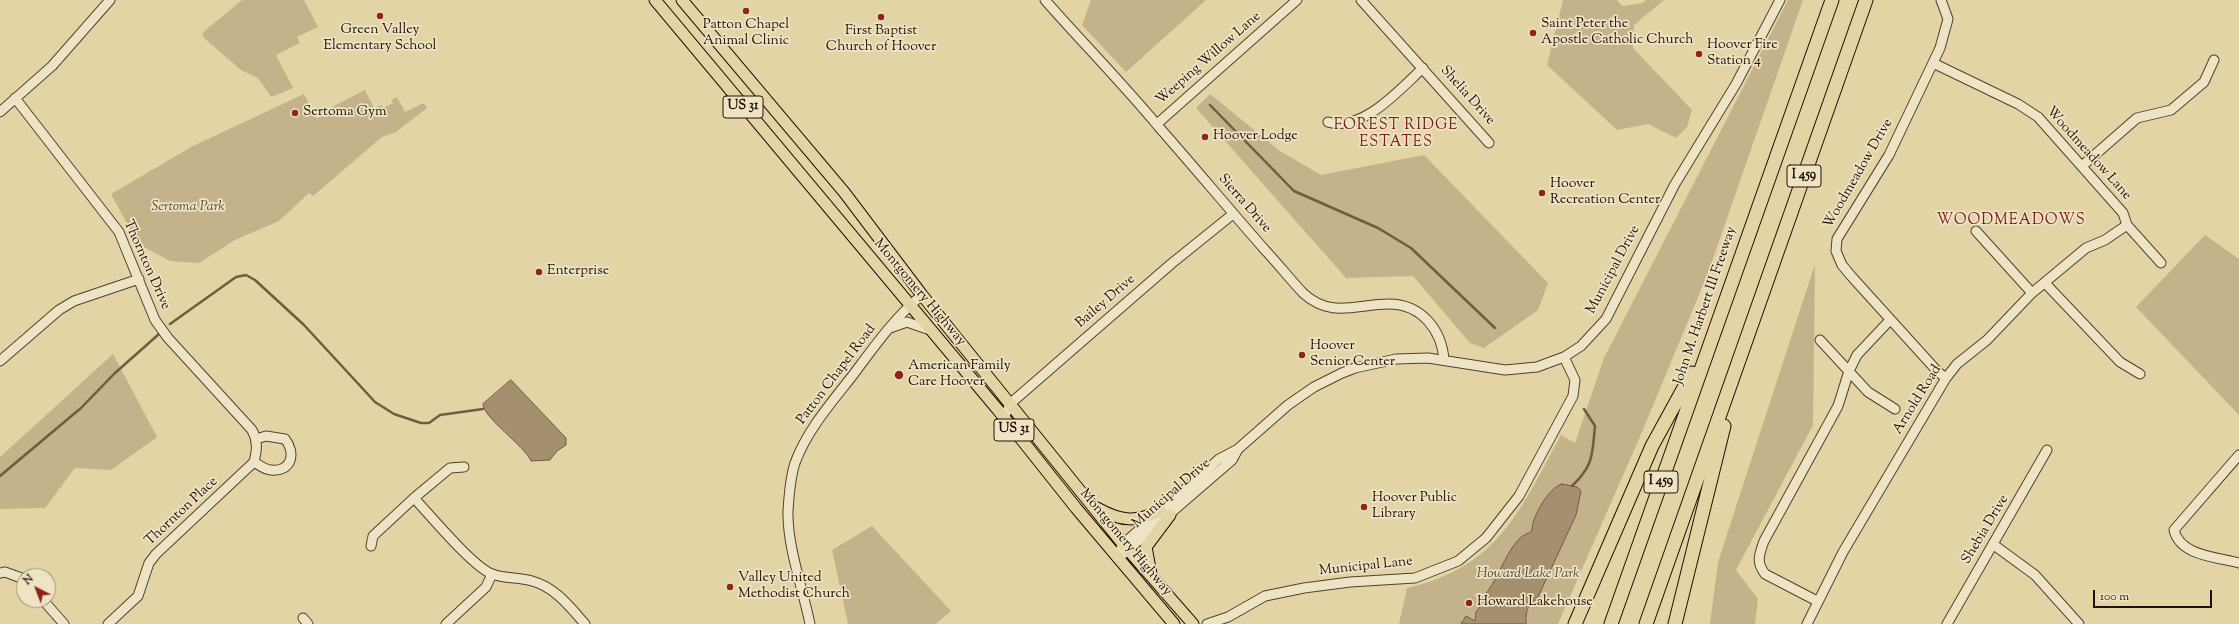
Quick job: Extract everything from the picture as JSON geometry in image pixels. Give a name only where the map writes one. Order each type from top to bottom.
[{"type":"highway","name":"John M. Harbert III Freeway","points":[[1611,624],[1710,340],[1832,0]]},
{"type":"highway","name":"I 459","points":[[1646,624],[1866,0]]},
{"type":"highway","points":[[1575,624],[1652,446],[1710,340]]},
{"type":"highway","points":[[1675,624],[1742,352]]},
{"type":"main road","name":"Montgomery Highway","points":[[655,0],[909,306],[1004,417],[1117,558],[1174,624]]},
{"type":"main road","name":"Montgomery Highway","points":[[682,0],[844,192],[922,295],[1011,403],[1126,547],[1190,621]]},
{"type":"main road","points":[[1091,504],[1122,519],[1140,518],[1165,513]]},
{"type":"main road","points":[[1152,578],[1148,564],[1146,547],[1165,513]]},
{"type":"street","points":[[0,112],[52,66],[110,0]]},
{"type":"street","name":"Sierra Drive","points":[[1044,0],[1156,124],[1233,214],[1304,293],[1318,305],[1341,309],[1390,304],[1414,310],[1424,316],[1432,324],[1443,346],[1444,360]]},
{"type":"street","name":"Weeping Willow Lane","points":[[1156,124],[1297,0]]},
{"type":"street","name":"Shelia Drive","points":[[1361,0],[1489,143]]},
{"type":"street","name":"Municipal Drive","points":[[1117,558],[1126,547],[1165,513],[1219,459],[1238,449],[1288,405],[1314,387],[1355,368],[1396,359],[1444,360],[1505,370],[1537,367],[1564,357],[1585,342],[1606,319],[1674,184],[1736,84],[1780,0]]},
{"type":"street","name":"Woodmeadow Drive","points":[[1941,0],[1948,19],[1940,48],[1889,155],[1837,239],[1836,251],[1842,265],[1890,320],[1938,372],[1946,378]]},
{"type":"street","points":[[2082,166],[2137,118],[2171,110],[2204,82],[2214,60]]},
{"type":"street","name":"Woodmeadow Lane","points":[[1933,63],[2030,111],[2038,117],[2123,213],[2127,225],[2161,263]]},
{"type":"street","name":"Shelia Drive","points":[[1328,122],[1344,124],[1363,118],[1423,68]]},
{"type":"street","name":"Thornton Drive","points":[[15,98],[119,232],[155,320],[168,338],[252,430],[256,439]]},
{"type":"street","name":"Bailey Drive","points":[[1004,417],[1011,403],[1171,264],[1233,214]]},
{"type":"street","name":"Arnold Road","points":[[1807,624],[1817,601],[1843,552],[1946,378],[1957,364],[1987,340],[2032,293],[2086,248],[2105,240],[2127,225]]},
{"type":"street","points":[[1976,231],[2032,293]]},
{"type":"street","points":[[0,360],[59,310],[74,301],[139,279]]},
{"type":"street","points":[[2045,283],[2120,362],[2140,374]]},
{"type":"street","name":"Patton Chapel Road","points":[[810,624],[789,526],[790,486],[795,463],[811,429],[888,329],[909,306],[922,295]]},
{"type":"street","points":[[1817,601],[1765,574],[1760,567],[1758,558],[1764,541],[1838,406],[1849,371],[1857,355],[1890,320]]},
{"type":"street","points":[[888,329],[908,322],[930,330]]},
{"type":"street","points":[[1820,340],[1868,392],[1895,410]]},
{"type":"street","name":"Municipal Lane","points":[[1207,624],[1226,621],[1265,596],[1344,583],[1415,578],[1435,571],[1463,556],[1486,538],[1519,496],[1573,396],[1575,380],[1564,357]]},
{"type":"street","points":[[266,436],[284,439],[292,451],[292,457],[288,464],[278,470],[269,470],[254,462],[257,450],[256,439],[266,436]]},
{"type":"street","name":"Shebia Drive","points":[[1948,624],[1959,601],[1994,545],[2047,450]]},
{"type":"street","points":[[2239,455],[2174,530],[2178,541],[2194,552],[2239,563]]},
{"type":"street","name":"Thornton Place","points":[[108,624],[138,596],[149,563],[156,554],[254,462]]},
{"type":"street","points":[[371,546],[373,536],[414,498],[450,468],[464,467]]},
{"type":"street","points":[[414,498],[476,563],[492,574],[532,581],[549,588],[562,598],[585,624]]},
{"type":"street","points":[[1994,545],[2035,575],[2079,624]]},
{"type":"street","points":[[0,573],[5,572],[16,576]]},
{"type":"street","points":[[446,624],[486,587],[492,574]]},
{"type":"street","points":[[50,608],[64,624]]},
{"type":"street","points":[[1190,621],[1204,624]]},
{"type":"green space","points":[[242,0],[304,0],[318,27],[297,37],[300,43],[276,55],[293,88],[271,97],[258,78],[241,70],[204,38],[202,34],[207,29]]},
{"type":"green space","points":[[1091,0],[1206,0],[1126,72],[1082,25]]},
{"type":"green space","points":[[1563,0],[1617,0],[1622,6],[1643,3],[1646,0],[1664,0],[1634,25],[1633,48],[1692,110],[1687,127],[1676,138],[1648,124],[1617,130],[1547,65]]},
{"type":"green space","name":"Howard Lake Park","points":[[1788,0],[1803,0],[1708,273],[1642,432],[1558,624],[1399,624],[1407,588],[1438,578],[1464,566],[1485,550],[1503,532],[1519,511],[1561,435],[1575,443],[1604,358]]},
{"type":"green space","name":"Sertoma Park","points":[[365,90],[374,108],[381,105],[383,108],[393,103],[391,100],[397,97],[405,112],[424,103],[427,108],[396,132],[382,137],[313,196],[309,193],[279,221],[235,240],[199,263],[170,261],[138,244],[111,194],[193,146],[304,94],[317,119],[326,110]]},
{"type":"green space","points":[[1210,94],[1280,151],[1321,175],[1424,155],[1548,283],[1538,310],[1484,348],[1470,343],[1413,276],[1346,278],[1196,108]]},
{"type":"green space","points":[[2205,235],[2239,259],[2239,415],[2136,307]]},
{"type":"green space","points":[[1815,264],[1813,425],[1736,570],[1758,599],[1755,624],[1710,624],[1718,562]]},
{"type":"green space","points":[[113,354],[157,437],[111,470],[75,468],[45,508],[0,509],[0,457]]},
{"type":"green space","points":[[872,526],[951,611],[936,624],[848,624],[832,550]]},
{"type":"shaded area","points":[[511,380],[566,438],[566,445],[557,451],[550,460],[531,461],[521,447],[496,424],[485,410],[483,404]]},
{"type":"shaded area","points":[[1562,484],[1577,487],[1581,491],[1576,515],[1537,599],[1527,610],[1526,624],[1461,624],[1466,616],[1475,621],[1476,612],[1485,600],[1482,598],[1488,592],[1513,546],[1520,538],[1532,531],[1534,519],[1542,504],[1557,486]]},
{"type":"waterway","points":[[1210,105],[1294,191],[1378,228],[1411,248],[1495,328]]},
{"type":"waterway","points":[[170,324],[236,277],[246,275],[255,280],[304,325],[375,402],[394,414],[421,423],[429,423],[440,415],[483,409]]},
{"type":"waterway","points":[[0,476],[81,408],[115,373],[159,334]]},
{"type":"waterway","points":[[1572,486],[1584,472],[1591,459],[1595,426],[1584,409]]},
{"type":"place","name":"Patton Chapel Animal Clinic","points":[[746,11]]},
{"type":"place","name":"Green Valley Elementary School","points":[[380,16]]},
{"type":"place","name":"First Baptist Church of Hoover","points":[[881,17]]},
{"type":"place","name":"Saint Peter the Apostle Catholic Church","points":[[1533,33]]},
{"type":"place","name":"Hoover Fire Station 4","points":[[1699,54]]},
{"type":"place","name":"Sertoma Gym","points":[[295,113]]},
{"type":"place","name":"Hoover Lodge","points":[[1205,137]]},
{"type":"place","name":"Hoover Recreation Center","points":[[1542,193]]},
{"type":"place","name":"Enterprise","points":[[539,272]]},
{"type":"place","name":"Hoover Senior Center","points":[[1302,355]]},
{"type":"place","name":"American Family Care Hoover","points":[[899,375]]},
{"type":"place","name":"Hoover Public Library","points":[[1364,507]]},
{"type":"place","name":"Valley United Methodist Church","points":[[730,587]]},
{"type":"place","name":"Howard Lakehouse","points":[[1469,603]]},
{"type":"district","name":"FOREST RIDGE ESTATES","points":[[1396,134]]},
{"type":"district","name":"WOODMEADOWS","points":[[2011,221]]}]
